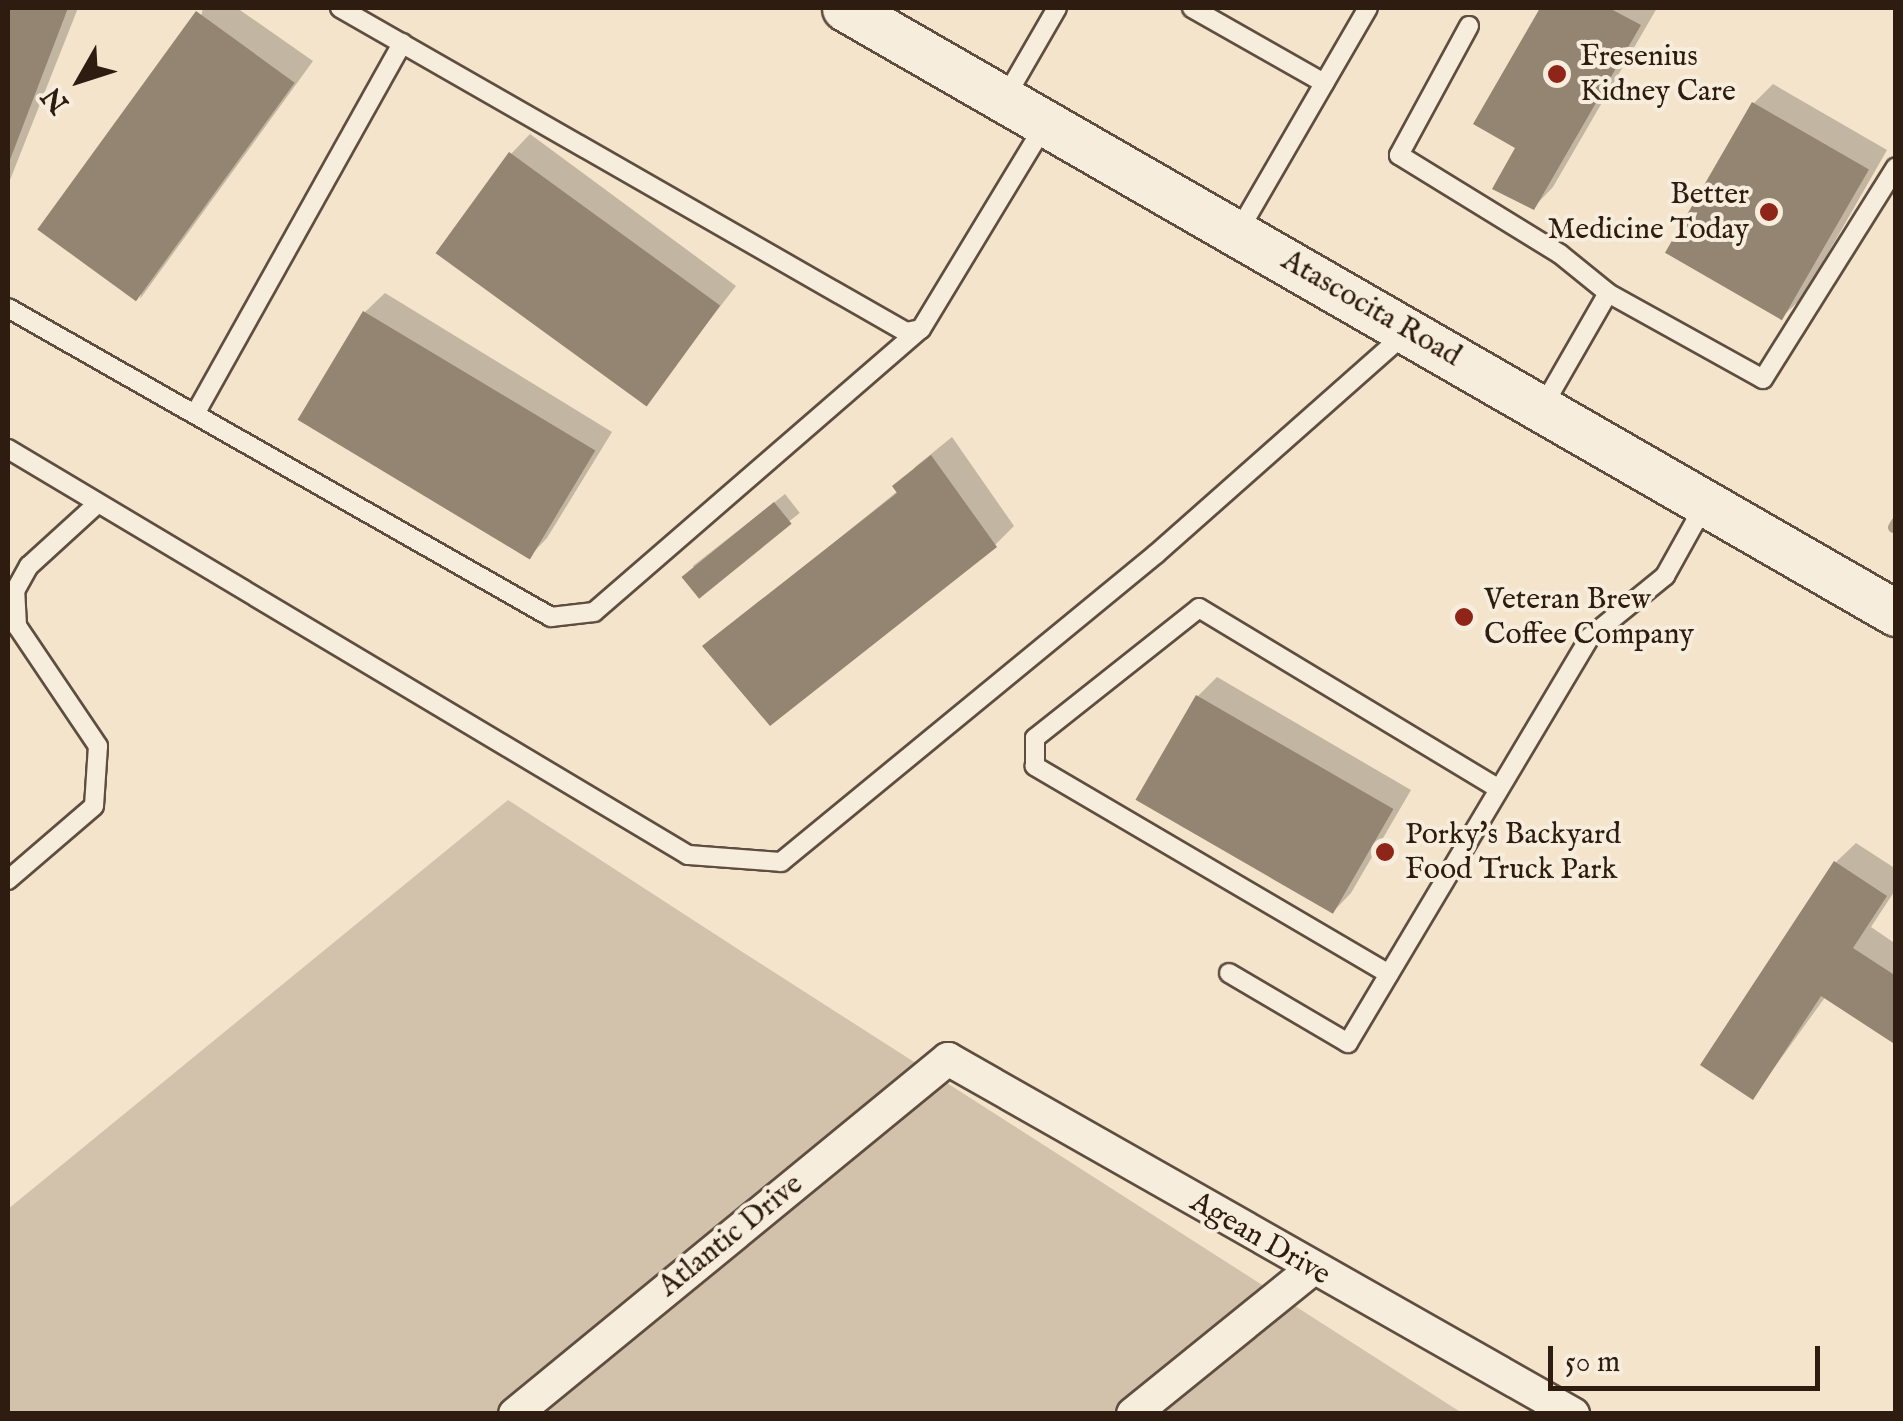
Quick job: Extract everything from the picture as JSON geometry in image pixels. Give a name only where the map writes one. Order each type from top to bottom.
[{"type":"main road","name":"Atascocita Road","points":[[846,8],[1543,406],[1896,613]]},
{"type":"street","name":"Agean Drive","points":[[948,1060],[1574,1414]]},
{"type":"street","name":"Atlantic Drive","points":[[514,1414],[948,1060]]},
{"type":"street","points":[[1133,1414],[1312,1269]]},
{"type":"lane","points":[[340,8],[906,332],[921,329]]},
{"type":"lane","points":[[1004,99],[1058,8]]},
{"type":"lane","points":[[1192,8],[1324,82]]},
{"type":"lane","points":[[1238,232],[1368,8]]},
{"type":"lane","points":[[1469,26],[1399,155],[1560,254],[1608,293],[1763,379],[1896,166]]},
{"type":"lane","points":[[195,414],[402,43]]},
{"type":"lane","points":[[8,308],[551,617],[594,612],[921,329],[1046,123]]},
{"type":"lane","points":[[1543,406],[1608,293]]},
{"type":"lane","points":[[8,449],[688,855],[781,862],[1170,542],[1408,331]]},
{"type":"lane","points":[[1229,973],[1348,1043],[1590,637],[1665,576],[1706,502]]},
{"type":"lane","points":[[8,880],[94,806],[98,746],[17,626],[15,592],[29,566],[98,503]]},
{"type":"lane","points":[[1389,974],[1035,766],[1034,738],[1199,608],[1499,790]]},
{"type":"shaded area","points":[[508,800],[1462,1413],[8,1414],[8,1209]]},
{"type":"building","points":[[8,8],[68,8],[8,165]]},
{"type":"building","name":"Fresenius Kidney Care","points":[[1540,8],[1609,8],[1641,25],[1534,210],[1492,189],[1515,148],[1473,124]]},
{"type":"building","points":[[196,11],[295,83],[136,301],[37,229]]},
{"type":"building","name":"Better Medicine Today","points":[[1752,102],[1869,170],[1782,320],[1665,253]]},
{"type":"building","points":[[509,152],[720,305],[647,407],[436,253]]},
{"type":"building","points":[[363,311],[595,451],[530,559],[298,420]]},
{"type":"building","points":[[931,455],[997,547],[770,726],[702,646],[897,493],[892,486]]},
{"type":"building","points":[[774,502],[792,524],[699,599],[682,577]]},
{"type":"building","points":[[1196,695],[1393,809],[1333,914],[1136,800]]},
{"type":"building","points":[[1834,861],[1887,896],[1853,948],[1896,976],[1896,1045],[1821,996],[1753,1100],[1700,1065]]},
{"type":"waterway","points":[[1893,527],[1896,522]]},
{"type":"place","name":"Fresenius Kidney Care","points":[[1557,74]]},
{"type":"place","name":"Better Medicine Today","points":[[1769,212]]},
{"type":"place","name":"Veteran Brew Coffee Company","points":[[1464,617]]},
{"type":"place","name":"Porky's Backyard Food Truck Park","points":[[1385,852]]}]
